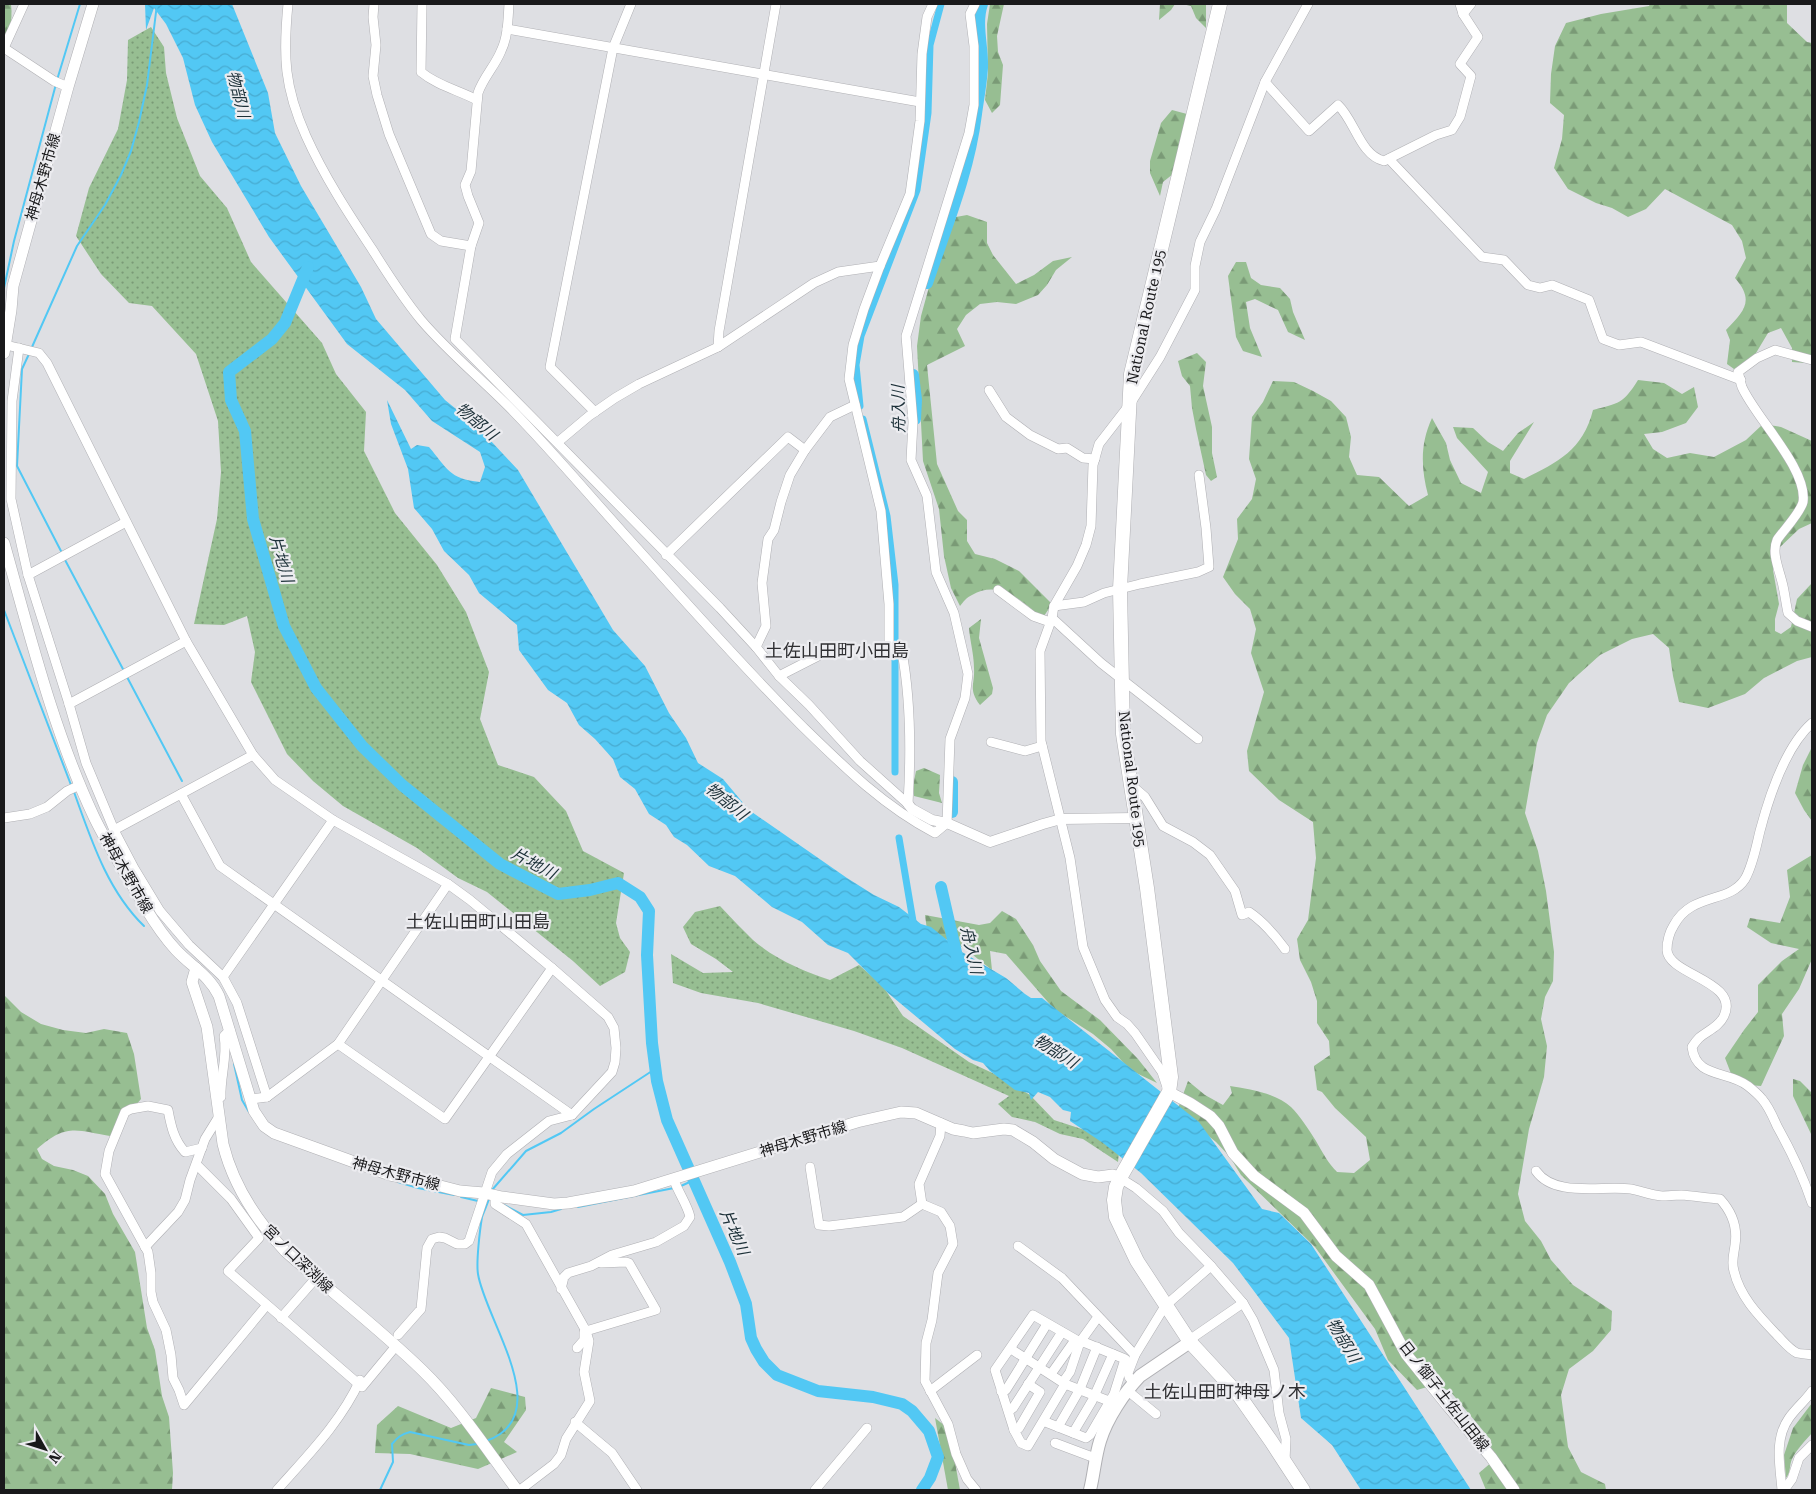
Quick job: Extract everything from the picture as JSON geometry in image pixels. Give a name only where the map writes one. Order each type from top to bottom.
[{"type":"highway","name":"National Route 195","points":[[1220,4],[1131,374],[1120,590],[1123,734],[1147,888],[1171,1076],[1167,1096],[1116,1187],[1114,1200],[1116,1217],[1137,1261],[1165,1306],[1190,1342],[1238,1394],[1303,1490]]},
{"type":"main road","name":"神母木野市線","points":[[5,349],[6,324],[13,286],[93,4]]},
{"type":"main road","name":"神母木野市線","points":[[4,543],[56,720],[78,786],[152,918],[175,950],[214,985],[250,1099],[260,1120],[267,1128],[281,1137],[382,1173],[489,1197],[554,1204],[634,1191],[675,1180],[704,1168],[857,1122],[901,1112],[916,1113],[953,1128],[973,1133],[1004,1129],[1013,1130],[1033,1142],[1054,1159],[1082,1174],[1098,1177],[1123,1174]]},
{"type":"main road","name":"宮ノ口深渕線","points":[[196,968],[192,982],[207,1027],[218,1118],[226,1158],[248,1206],[269,1234],[316,1278],[394,1342],[424,1372],[519,1490]]},
{"type":"main road","name":"日ノ御子土佐山田線","points":[[1167,1096],[1210,1116],[1218,1126],[1233,1153],[1254,1176],[1304,1212],[1336,1256],[1369,1285],[1406,1354],[1491,1456],[1514,1490]]},
{"type":"main road","points":[[1090,1490],[1095,1458],[1114,1403],[1140,1376],[1190,1342]]},
{"type":"street","points":[[24,4],[4,48],[54,81],[68,87]]},
{"type":"street","points":[[288,4],[284,43],[287,78],[294,105],[306,136],[322,169],[360,230],[399,291],[421,320],[513,412],[785,709],[867,788],[913,822],[935,833],[947,823],[950,739],[965,698],[968,674],[954,614],[936,572],[927,496],[911,460],[913,422],[906,336],[969,134],[974,104],[974,46],[970,14],[974,4]]},
{"type":"street","points":[[374,4],[373,17],[376,45],[373,76],[389,134],[431,234],[441,241],[471,246]]},
{"type":"street","points":[[422,4],[421,72],[432,82],[468,94],[477,100]]},
{"type":"street","points":[[509,4],[506,39],[501,52],[481,84],[477,100],[471,171],[465,185],[479,223],[471,246],[455,339],[558,442],[756,647],[779,676],[809,705],[860,761],[912,809],[932,820],[947,823],[990,842],[1061,819],[1136,818]]},
{"type":"street","points":[[594,412],[550,367],[613,48],[631,4]]},
{"type":"street","points":[[718,348],[719,331],[776,4]]},
{"type":"street","points":[[908,804],[910,764],[906,676],[902,652],[889,652],[889,604],[881,511],[849,379],[853,345],[880,266],[910,194],[917,148],[922,54],[927,17],[933,4]]},
{"type":"street","points":[[1167,1096],[1162,1072],[1135,1033],[1117,1017],[1105,1000],[1083,947],[1070,858],[1042,746],[1039,692],[1040,651],[1054,606],[1077,566],[1086,544],[1091,526],[1093,465],[1099,444],[1130,404],[1160,356],[1195,290],[1195,266],[1200,242],[1216,210],[1265,82],[1308,4]]},
{"type":"street","points":[[1265,82],[1309,131],[1338,105],[1345,112],[1372,156],[1384,161],[1436,135],[1452,130],[1460,117],[1470,76],[1460,64],[1478,37],[1463,14],[1460,4]]},
{"type":"street","points":[[1463,14],[1471,4]]},
{"type":"street","points":[[507,29],[920,102]]},
{"type":"street","points":[[1389,159],[1482,257],[1504,260],[1528,285],[1540,288],[1552,285],[1589,300],[1602,338],[1619,345],[1640,342],[1740,380]]},
{"type":"street","points":[[558,442],[594,412],[639,384],[718,348],[814,282],[838,272],[880,266]]},
{"type":"street","points":[[19,348],[12,401],[11,499],[28,575],[86,762],[114,830],[160,911],[190,945],[223,977],[238,1004],[267,1097]]},
{"type":"street","points":[[5,349],[19,348],[38,353],[47,363],[186,641],[253,755],[275,780],[332,820],[448,884],[501,924],[604,1013],[614,1028],[616,1048],[612,1072],[572,1114],[549,1121],[507,1154],[492,1172],[489,1197],[470,1241],[465,1244],[457,1244],[445,1238],[432,1239],[426,1248],[421,1309],[394,1342],[362,1387],[266,1306],[228,1271],[259,1238],[230,1199],[196,1165]]},
{"type":"street","points":[[1812,360],[1775,350],[1757,358],[1738,372],[1748,398],[1777,440],[1800,479],[1803,503],[1777,540],[1774,546],[1774,553],[1788,613],[1797,621],[1812,627]]},
{"type":"street","points":[[989,390],[1006,417],[1030,434],[1058,449],[1067,448],[1082,458],[1094,460]]},
{"type":"street","points":[[756,647],[766,626],[762,584],[768,539],[774,530],[790,475],[830,417],[855,405]]},
{"type":"street","points":[[666,554],[788,437],[806,450]]},
{"type":"street","points":[[1054,606],[1084,602],[1104,594],[1198,572],[1209,567],[1206,528],[1198,475]]},
{"type":"street","points":[[28,575],[126,522]]},
{"type":"street","points":[[998,590],[1033,616],[1051,620],[1121,679],[1198,739]]},
{"type":"street","points":[[69,704],[186,641]]},
{"type":"street","points":[[779,676],[824,653]]},
{"type":"street","points":[[1812,723],[1793,746],[1776,782],[1763,817],[1751,864],[1744,880],[1729,893],[1694,904],[1677,918],[1668,935],[1667,952],[1670,959],[1680,967],[1707,981],[1720,992],[1724,999],[1726,1008],[1724,1016],[1714,1028],[1699,1038],[1692,1047],[1693,1057],[1702,1068],[1745,1084],[1760,1096],[1796,1160],[1812,1203]]},
{"type":"street","points":[[991,742],[1025,752],[1042,746]]},
{"type":"street","points":[[114,830],[253,755]]},
{"type":"street","points":[[1130,784],[1145,797],[1163,826],[1193,842],[1210,855],[1235,891],[1242,915],[1249,912],[1259,919],[1269,928],[1285,949]]},
{"type":"street","points":[[4,818],[30,814],[47,807],[67,791],[78,786]]},
{"type":"street","points":[[182,794],[220,866],[572,1114]]},
{"type":"street","points":[[223,977],[332,820]]},
{"type":"street","points":[[250,1099],[267,1097],[338,1044],[448,884]]},
{"type":"street","points":[[338,1044],[445,1119],[552,968]]},
{"type":"street","points":[[145,1248],[178,1212],[185,1200],[202,1148],[212,1126],[218,1118],[226,1044],[224,1036],[231,1035]]},
{"type":"street","points":[[202,1148],[185,1152],[174,1135],[168,1110],[148,1106],[131,1109],[125,1112],[110,1151],[105,1174],[145,1248],[150,1261],[153,1302],[166,1330],[173,1378],[180,1390],[184,1405],[266,1306]]},
{"type":"street","points":[[922,1204],[919,1184],[940,1136],[934,1120]]},
{"type":"street","points":[[810,1167],[819,1225],[829,1226],[903,1217],[922,1204]]},
{"type":"street","points":[[1536,1171],[1540,1177],[1549,1183],[1563,1187],[1593,1190],[1630,1189],[1661,1196],[1680,1195],[1720,1199],[1729,1210],[1734,1222],[1736,1234],[1732,1258],[1733,1271],[1742,1293],[1754,1311],[1788,1346],[1797,1353],[1812,1355]]},
{"type":"street","points":[[1123,1174],[1163,1211],[1179,1233],[1212,1266],[1243,1303],[1253,1320],[1274,1370],[1279,1413],[1286,1439],[1285,1462]]},
{"type":"street","points":[[562,1289],[564,1277],[568,1273],[577,1273],[612,1256],[656,1242],[684,1226],[690,1217],[679,1194],[675,1180]]},
{"type":"street","points":[[489,1197],[526,1224],[586,1331],[589,1341],[584,1372],[590,1401],[566,1438],[558,1459],[519,1490]]},
{"type":"street","points":[[922,1204],[941,1212],[950,1226],[953,1244],[938,1273],[932,1320],[926,1343],[925,1381],[948,1424],[956,1454],[967,1479],[976,1490]]},
{"type":"street","points":[[1018,1246],[1062,1278],[1135,1355]]},
{"type":"street","points":[[586,1331],[656,1310],[629,1263],[598,1262]]},
{"type":"street","points":[[550,1266],[577,1273]]},
{"type":"street","points":[[1156,1414],[1131,1387],[1128,1373],[1135,1355],[1165,1306],[1212,1266]]},
{"type":"street","points":[[281,1318],[316,1278]]},
{"type":"street","points":[[1190,1342],[1195,1336],[1243,1303]]},
{"type":"street","points":[[1043,1421],[1086,1438],[1114,1403],[1126,1359],[1078,1341],[1033,1316],[995,1370],[1014,1430],[1021,1443],[1028,1446],[1070,1372],[1078,1341]]},
{"type":"street","points":[[1051,1374],[1098,1317]]},
{"type":"street","points":[[1001,1391],[1006,1390],[1048,1324]]},
{"type":"street","points":[[577,1348],[584,1340],[584,1332],[586,1331]]},
{"type":"street","points":[[1009,1411],[1013,1408],[1038,1366],[1062,1332]]},
{"type":"street","points":[[1058,1427],[1080,1390],[1097,1348]]},
{"type":"street","points":[[1011,1349],[1064,1383],[1114,1403]]},
{"type":"street","points":[[1073,1432],[1094,1395],[1113,1354]]},
{"type":"street","points":[[930,1391],[977,1355]]},
{"type":"street","points":[[1014,1430],[1018,1428],[1040,1392],[1028,1384]]},
{"type":"street","points":[[277,1490],[341,1414],[352,1399],[358,1385]]},
{"type":"street","points":[[1783,1490],[1779,1449],[1782,1429],[1790,1416],[1812,1391]]},
{"type":"street","points":[[576,1422],[612,1453],[637,1490]]},
{"type":"street","points":[[816,1490],[867,1428]]},
{"type":"street","points":[[1055,1443],[1095,1458]]},
{"type":"street","points":[[1783,1490],[1792,1479],[1800,1458],[1812,1445]]},
{"type":"green space","points":[[4,4],[11,4],[11,17],[4,54]]},
{"type":"green space","points":[[990,4],[1004,4],[997,36],[998,52],[1003,65],[1000,105],[992,113],[985,100],[988,73],[987,24]]},
{"type":"green space","points":[[1160,4],[1175,4],[1159,20]]},
{"type":"green space","points":[[1182,4],[1206,4],[1206,28],[1196,18],[1191,6]]},
{"type":"green space","points":[[1650,4],[1787,4],[1787,23],[1807,42],[1812,43],[1812,360],[1806,363],[1792,362],[1792,348],[1781,328],[1768,333],[1750,363],[1734,369],[1727,364],[1730,340],[1726,330],[1742,311],[1746,300],[1745,293],[1735,278],[1746,258],[1742,241],[1732,225],[1665,189],[1646,209],[1628,217],[1568,189],[1554,168],[1562,139],[1564,115],[1550,103],[1551,74],[1555,46],[1566,23],[1601,14],[1649,6]]},
{"type":"green space","points":[[151,27],[164,47],[166,73],[177,118],[200,176],[227,208],[251,262],[322,343],[336,374],[366,412],[364,451],[395,513],[437,565],[466,612],[489,672],[480,719],[498,765],[534,777],[566,811],[583,851],[624,873],[616,923],[620,938],[630,952],[625,972],[600,986],[573,961],[487,892],[458,878],[417,848],[343,806],[313,781],[287,754],[251,682],[255,652],[247,616],[224,625],[194,624],[217,519],[221,472],[218,421],[196,354],[152,306],[129,303],[101,274],[76,236],[89,188],[118,129],[127,80],[128,40]]},
{"type":"green space","points":[[1172,110],[1187,114],[1173,174],[1163,182],[1160,196],[1150,173],[1150,161],[1161,123]]},
{"type":"green space","points":[[967,215],[987,222],[987,243],[993,255],[1016,284],[1034,275],[1053,261],[1072,257],[1056,270],[1038,295],[1016,304],[997,302],[980,304],[966,315],[957,329],[965,346],[927,365],[937,464],[958,511],[967,520],[967,541],[975,554],[995,559],[1019,571],[1052,604],[1042,619],[1019,599],[1010,594],[992,589],[968,597],[960,606],[951,588],[944,556],[939,509],[923,461],[917,346],[921,316],[929,287],[956,217]]},
{"type":"green space","points":[[1236,262],[1246,262],[1251,278],[1261,285],[1280,288],[1290,299],[1293,312],[1305,340],[1288,332],[1278,310],[1255,299],[1246,302],[1250,328],[1262,357],[1243,351],[1236,337],[1228,276]]},
{"type":"green space","points":[[1197,353],[1206,362],[1203,386],[1212,427],[1212,453],[1217,477],[1211,481],[1206,475],[1192,408],[1190,386],[1182,376],[1178,361]]},
{"type":"green space","points":[[1638,380],[1664,383],[1682,394],[1694,387],[1698,407],[1686,423],[1662,432],[1644,434],[1653,449],[1667,458],[1690,453],[1714,457],[1746,440],[1763,424],[1781,427],[1812,441],[1812,523],[1799,529],[1779,548],[1773,570],[1779,604],[1775,619],[1775,631],[1781,634],[1791,627],[1797,599],[1812,583],[1812,657],[1797,661],[1764,678],[1745,694],[1708,708],[1679,702],[1669,648],[1653,634],[1632,639],[1600,655],[1569,683],[1547,715],[1537,743],[1525,813],[1538,851],[1546,891],[1554,952],[1553,981],[1545,997],[1541,1019],[1547,1046],[1544,1077],[1529,1129],[1518,1194],[1525,1221],[1541,1241],[1551,1260],[1573,1285],[1612,1311],[1611,1330],[1593,1351],[1569,1369],[1561,1395],[1568,1447],[1581,1472],[1605,1484],[1606,1490],[1486,1490],[1479,1473],[1493,1461],[1490,1439],[1450,1391],[1434,1385],[1417,1390],[1388,1360],[1375,1329],[1315,1247],[1241,1175],[1230,1157],[1216,1142],[1177,1111],[1188,1081],[1205,1095],[1223,1105],[1232,1093],[1230,1086],[1262,1092],[1278,1098],[1291,1107],[1337,1172],[1354,1173],[1370,1160],[1366,1137],[1335,1108],[1322,1092],[1317,1090],[1314,1066],[1330,1055],[1329,1041],[1317,1023],[1317,1001],[1311,982],[1300,960],[1297,939],[1308,920],[1316,858],[1313,822],[1279,800],[1249,771],[1247,751],[1264,692],[1251,653],[1256,629],[1250,609],[1235,594],[1223,577],[1238,539],[1237,519],[1252,499],[1256,479],[1249,459],[1252,417],[1263,402],[1273,381],[1294,382],[1331,401],[1346,417],[1351,437],[1349,457],[1357,475],[1379,477],[1409,506],[1428,495],[1423,456],[1425,437],[1432,418],[1446,443],[1450,460],[1461,483],[1481,493],[1488,472],[1457,438],[1453,427],[1473,428],[1488,442],[1503,451],[1518,433],[1534,422],[1510,461],[1510,473],[1524,479],[1548,467],[1568,453],[1583,435],[1593,410],[1620,401],[1628,394]]},
{"type":"green space","points":[[981,619],[979,638],[993,688],[992,694],[980,705],[973,691],[974,663],[969,628]]},
{"type":"green space","points":[[1812,747],[1812,821],[1795,793],[1803,765]]},
{"type":"green space","points":[[924,768],[940,775],[939,793],[942,803],[914,796],[913,786],[916,771]]},
{"type":"green space","points":[[1812,855],[1812,959],[1799,989],[1782,1014],[1784,1036],[1761,1086],[1735,1084],[1725,1058],[1758,1012],[1758,985],[1782,961],[1799,949],[1771,943],[1747,927],[1750,918],[1780,923],[1790,897],[1787,870]]},
{"type":"green space","points":[[720,906],[762,947],[780,959],[800,968],[830,980],[859,965],[882,985],[903,1016],[969,1062],[1003,1078],[1030,1095],[1054,1120],[1094,1133],[1119,1153],[1118,1162],[1083,1139],[1060,1134],[1035,1122],[1012,1117],[998,1104],[1009,1096],[902,1048],[854,1031],[758,1003],[701,993],[673,983],[671,954],[703,973],[733,972],[691,944],[683,927],[695,912]]},
{"type":"green space","points":[[1002,911],[1016,919],[1033,945],[1040,961],[1061,991],[1100,1020],[1138,1059],[1157,1083],[1130,1070],[1111,1049],[1093,1034],[1054,1009],[1006,954],[990,951],[992,970],[964,948],[927,930],[925,915],[979,925],[990,923]]},
{"type":"green space","points":[[4,995],[21,1012],[41,1024],[63,1030],[86,1033],[104,1029],[127,1033],[134,1054],[141,1099],[110,1136],[72,1130],[56,1135],[37,1149],[42,1159],[54,1166],[73,1170],[88,1176],[105,1194],[113,1214],[135,1252],[147,1328],[155,1350],[162,1396],[169,1417],[173,1473],[172,1490],[4,1490]]},
{"type":"green space","points":[[1793,1079],[1800,1081],[1812,1093],[1812,1136],[1793,1096]]},
{"type":"green space","points":[[491,1388],[525,1397],[526,1410],[504,1442],[517,1452],[478,1469],[410,1454],[375,1453],[377,1425],[398,1406],[451,1428],[476,1418]]},
{"type":"green space","points":[[1812,1403],[1812,1433],[1794,1455],[1786,1478],[1784,1455],[1793,1428]]},
{"type":"green space","points":[[935,1418],[949,1429],[960,1490],[948,1490]]},
{"type":"water","name":"物部川","points":[[145,4],[232,4],[268,93],[275,133],[301,186],[361,287],[376,319],[445,400],[477,426],[518,470],[613,630],[645,666],[698,763],[723,779],[749,810],[847,878],[874,895],[899,907],[921,924],[931,927],[962,952],[1006,978],[1031,998],[1042,998],[1199,1122],[1262,1209],[1279,1213],[1311,1244],[1471,1490],[1361,1490],[1332,1445],[1301,1418],[1289,1338],[1233,1263],[1141,1173],[1103,1143],[1070,1121],[1071,1112],[1063,1110],[1050,1097],[1038,1092],[1031,1100],[1029,1093],[1015,1090],[990,1071],[983,1063],[973,1060],[955,1049],[888,993],[848,953],[828,945],[802,922],[772,907],[735,876],[709,866],[687,845],[674,837],[666,825],[649,814],[635,789],[620,777],[613,759],[579,725],[567,703],[548,690],[519,650],[517,625],[479,593],[469,575],[444,551],[432,529],[414,508],[408,469],[391,424],[387,400],[411,449],[417,445],[429,447],[445,467],[455,475],[480,482],[485,467],[480,452],[432,421],[405,390],[347,344],[269,237],[212,142],[195,105],[183,58],[166,24],[154,8],[146,30]]},
{"type":"waterway","points":[[57,80],[80,4]]},
{"type":"waterway","points":[[32,347],[77,246],[105,205],[131,151],[147,85],[157,4]]},
{"type":"waterway","points":[[860,406],[856,365],[861,336],[917,190],[928,113],[930,45],[941,4]]},
{"type":"waterway","name":"舟入川","points":[[927,283],[956,199],[973,136],[982,68],[979,28],[982,4]]},
{"type":"waterway","points":[[4,288],[14,241],[56,84]]},
{"type":"waterway","name":"片地川","points":[[308,267],[285,323],[272,339],[229,372],[231,400],[245,431],[253,519],[284,626],[316,688],[362,746],[402,785],[500,864],[558,894],[590,890],[618,883],[640,897],[649,911],[647,955],[652,1043],[657,1081],[667,1120],[730,1262],[746,1304],[751,1338],[756,1349],[764,1362],[777,1375],[818,1391],[873,1397],[902,1404],[912,1411],[929,1431],[938,1457],[930,1478],[922,1490]]},
{"type":"waterway","points":[[29,354],[22,369],[17,466],[62,553]]},
{"type":"waterway","name":"舟入川","points":[[913,375],[916,400],[915,419]]},
{"type":"waterway","points":[[863,419],[887,516],[895,585],[895,772]]},
{"type":"waterway","points":[[64,558],[124,671]]},
{"type":"waterway","points":[[4,610],[71,785]]},
{"type":"waterway","points":[[127,677],[182,781]]},
{"type":"waterway","name":"舟入川","points":[[952,782],[952,812]]},
{"type":"waterway","points":[[74,792],[101,863],[120,896],[144,926]]},
{"type":"waterway","points":[[899,838],[914,927]]},
{"type":"waterway","name":"舟入川","points":[[941,887],[958,961]]},
{"type":"waterway","points":[[234,1064],[242,1100],[249,1112]]},
{"type":"waterway","points":[[492,1190],[526,1151],[561,1133],[655,1069]]},
{"type":"waterway","points":[[681,1186],[694,1180]]},
{"type":"waterway","points":[[398,1182],[454,1195]]},
{"type":"waterway","points":[[578,1207],[674,1188]]},
{"type":"waterway","points":[[461,1197],[478,1201]]},
{"type":"waterway","points":[[486,1441],[507,1429],[516,1411],[517,1389],[512,1365],[483,1293],[478,1274],[481,1222],[489,1199]]},
{"type":"waterway","points":[[504,1205],[523,1215],[561,1209]]},
{"type":"waterway","points":[[380,1490],[393,1462],[392,1444],[404,1434],[410,1432],[469,1445],[477,1444]]},
{"type":"district","name":"土佐山田町小田島","points":[[837,651]]},
{"type":"district","name":"土佐山田町山田島","points":[[478,922]]},
{"type":"district","name":"土佐山田町神母ノ木","points":[[1225,1392]]}]
